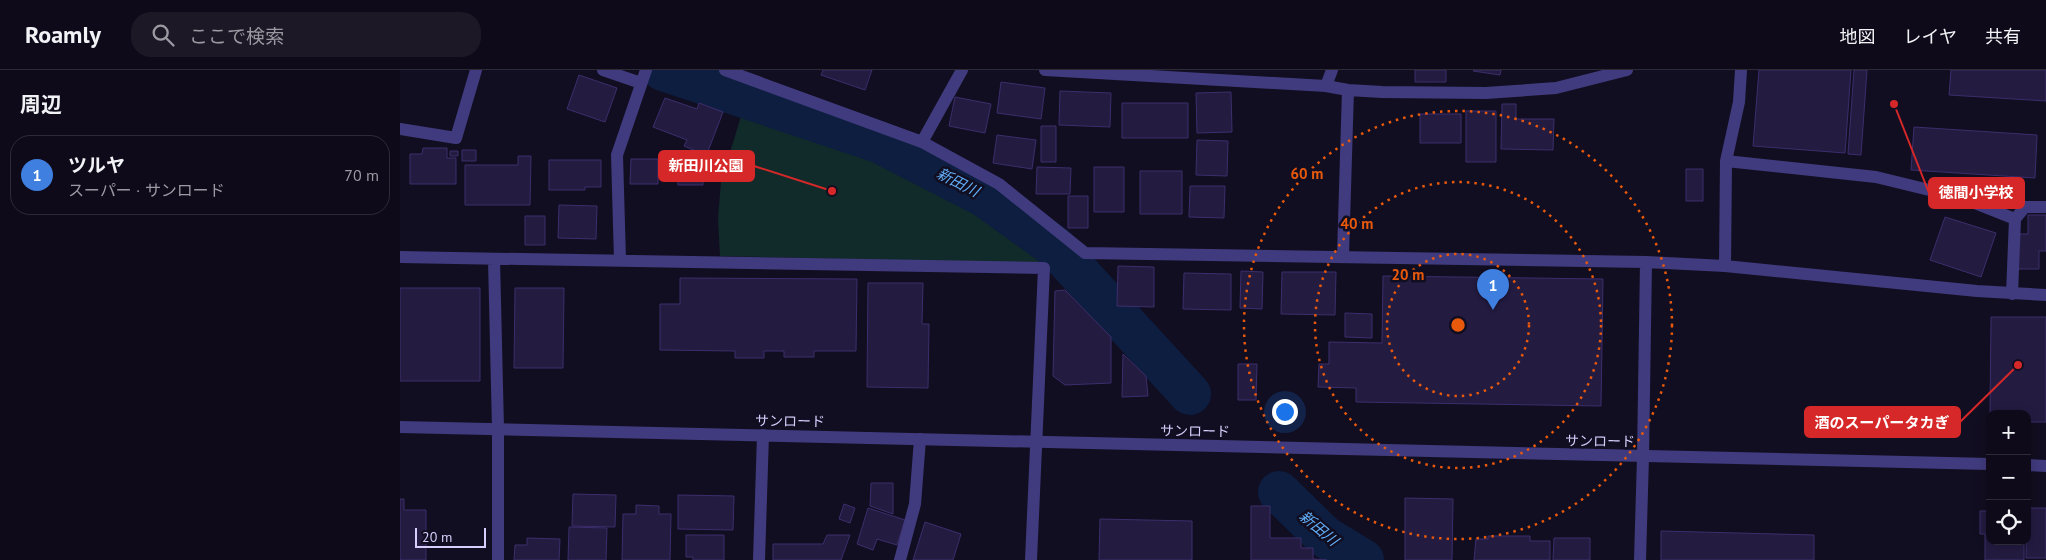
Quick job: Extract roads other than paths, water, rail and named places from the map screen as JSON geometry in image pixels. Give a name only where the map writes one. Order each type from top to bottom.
[{"type":"street","points":[[400,129],[456,138],[476,70]]},
{"type":"street","points":[[603,70],[644,76],[618,155],[620,260]]},
{"type":"street","points":[[725,70],[922,142],[999,184],[1085,253],[1344,255],[1646,262],[1726,266],[2012,294],[2046,295]]},
{"type":"street","points":[[922,142],[962,70]]},
{"type":"street","points":[[1045,70],[1326,86],[1348,90],[1486,93],[1556,88],[1627,70]]},
{"type":"street","points":[[1326,86],[1332,70]]},
{"type":"street","points":[[1726,266],[1726,161],[1739,102],[1741,70]]},
{"type":"street","points":[[1344,255],[1348,90]]},
{"type":"street","points":[[1726,161],[1876,177],[1962,198],[2015,219]]},
{"type":"street","points":[[2012,294],[2015,219],[2025,207],[2046,207]]},
{"type":"street","points":[[400,257],[1044,268],[1031,560]]},
{"type":"street","points":[[494,259],[498,429],[498,560]]},
{"type":"street","points":[[1640,560],[1646,262]]},
{"type":"street","name":"サンロード","points":[[400,427],[1986,464]]},
{"type":"street","points":[[759,560],[763,435]]},
{"type":"street","points":[[900,560],[916,504],[920,439]]},
{"type":"street","points":[[2031,465],[2046,466]]},
{"type":"waterway","name":"新田川","points":[[663,70],[879,142],[984,196],[1055,247],[1190,394]]},
{"type":"waterway","name":"新田川","points":[[1279,492],[1325,537],[1363,560]]},
{"type":"place","name":"徳間小学校","points":[[1894,104]]},
{"type":"place","name":"新田川公園","points":[[832,191]]},
{"type":"place","name":"ツルヤ","points":[[1493,310]]},
{"type":"place","name":"酒のスーパータカぎ","points":[[2018,365]]}]
